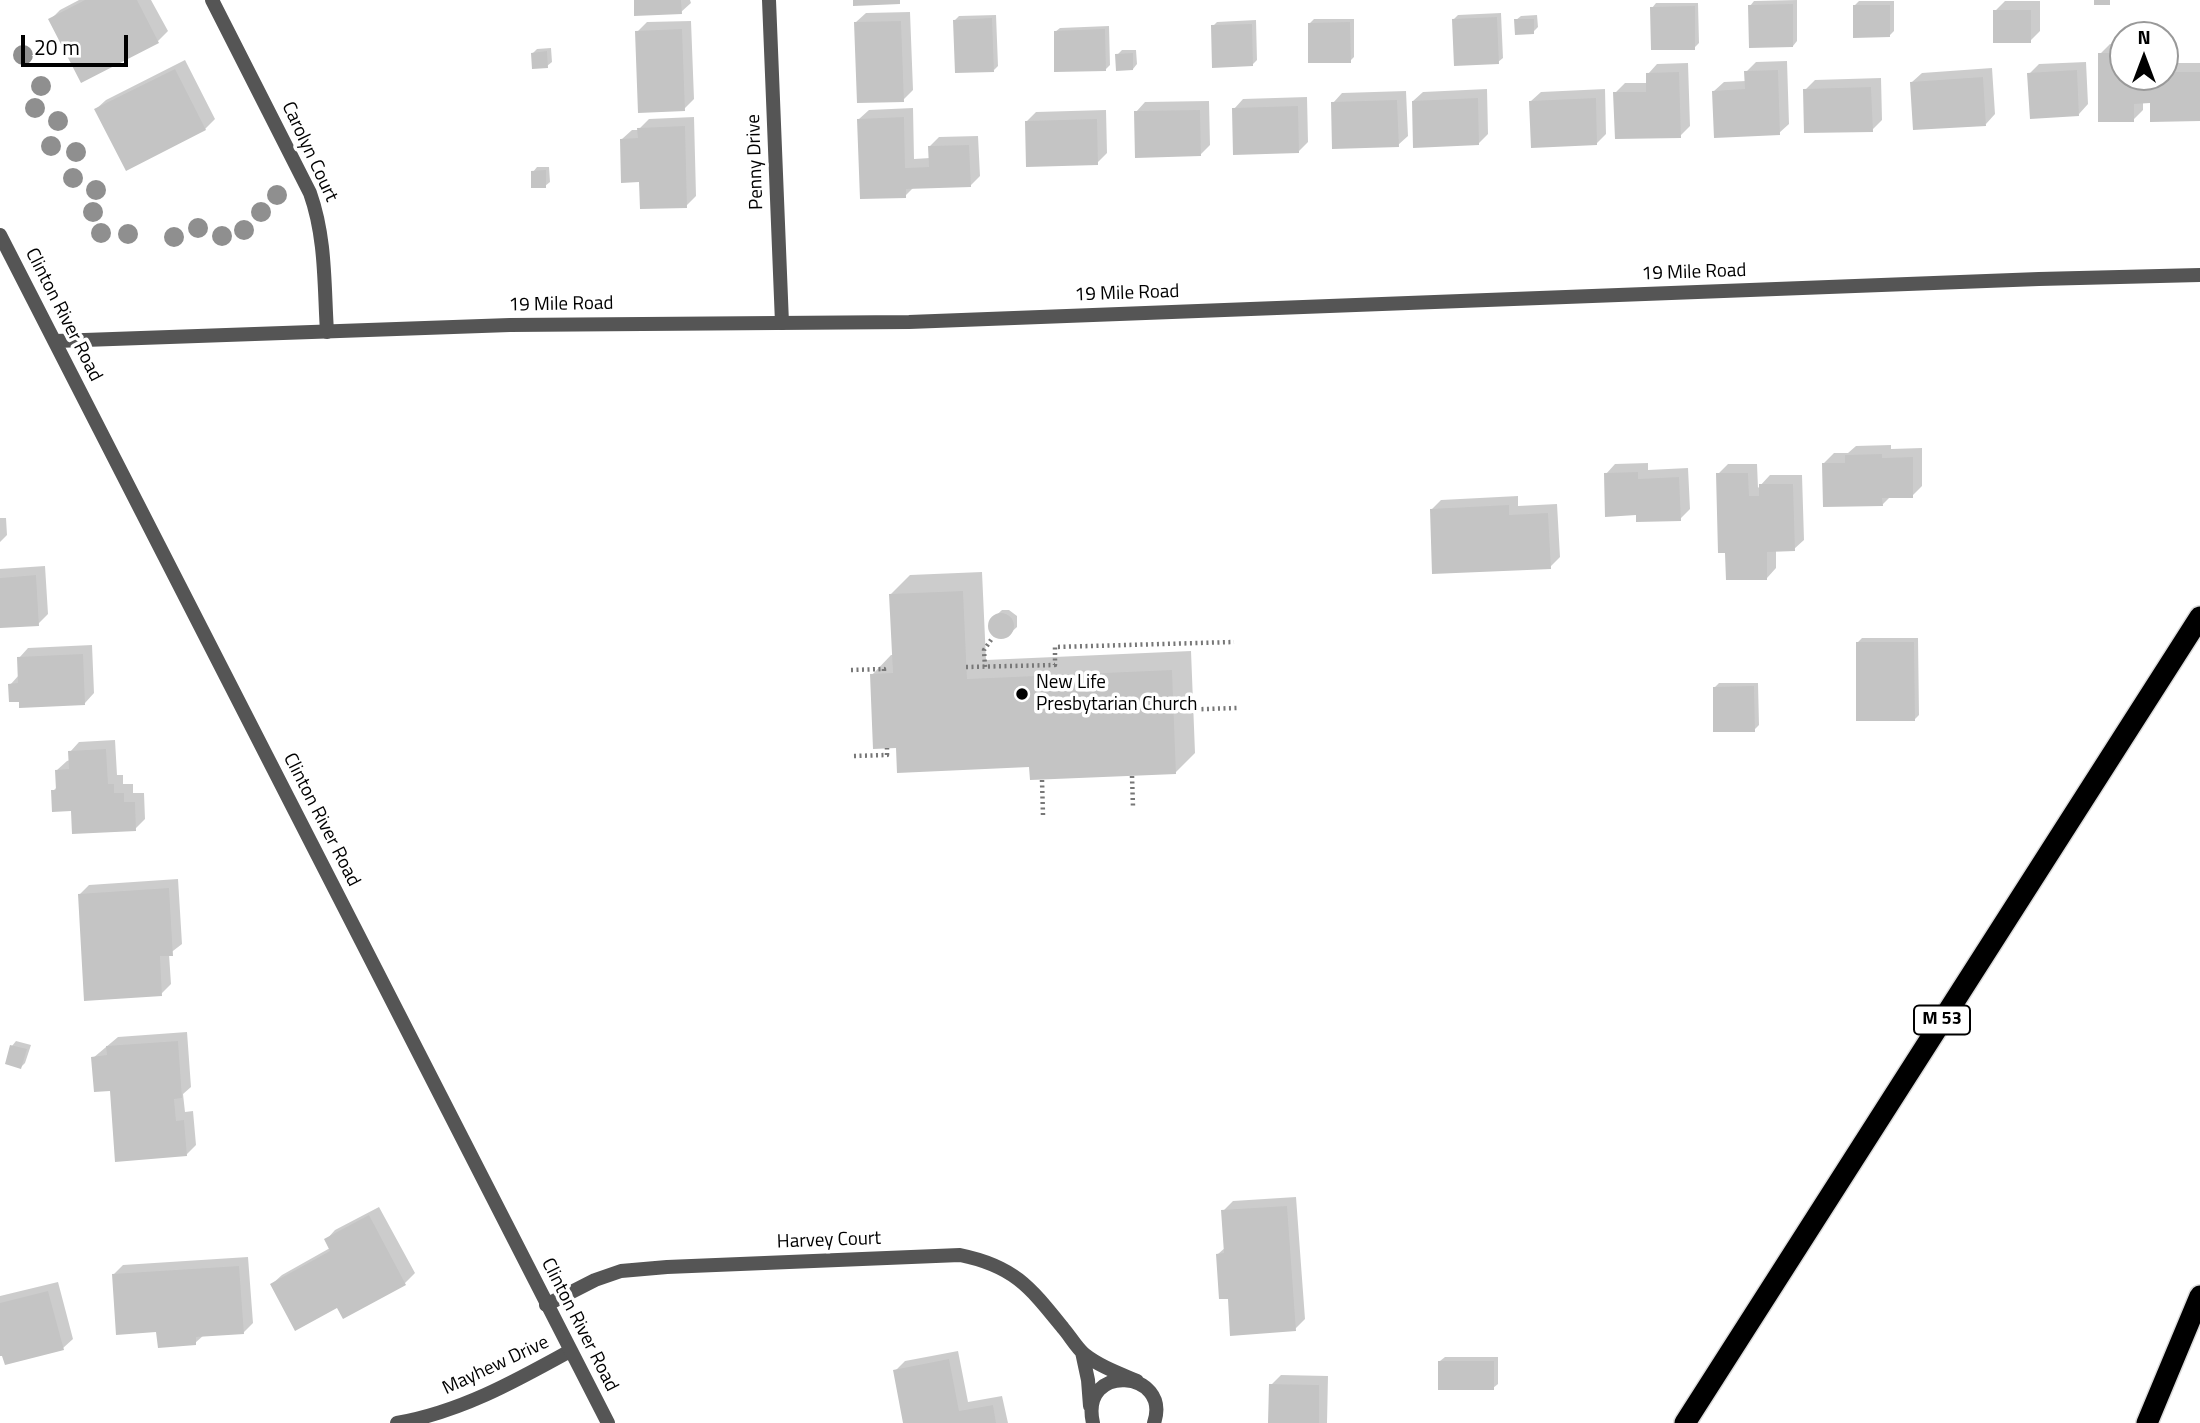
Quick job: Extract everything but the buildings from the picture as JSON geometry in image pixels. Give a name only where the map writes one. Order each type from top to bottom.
[{"type":"highway","name":"M 53","points":[[1685,1423],[2200,617]]},
{"type":"highway","points":[[2147,1423],[2200,1296]]},
{"type":"street","name":"Carolyn Court","points":[[212,0],[310,193],[318,215],[322,237],[327,332]]},
{"type":"street","name":"Penny Drive","points":[[769,0],[782,323]]},
{"type":"street","name":"Clinton River Road","points":[[0,235],[608,1423]]},
{"type":"street","name":"19 Mile Road","points":[[56,341],[510,325],[909,322],[2200,275]]},
{"type":"street","name":"Harvey Court","points":[[546,1305],[595,1280],[621,1271],[960,1255],[1000,1266],[1020,1280],[1082,1352]]},
{"type":"street","name":"Mayhew Drive","points":[[397,1423],[424,1418],[469,1403],[570,1351]]},
{"type":"street","points":[[1082,1352],[1104,1367],[1145,1387],[1156,1406],[1154,1423]]},
{"type":"street","points":[[1082,1352],[1092,1417]]},
{"type":"street","points":[[1092,1417],[1093,1401],[1105,1384],[1126,1379],[1136,1381]]},
{"type":"path","points":[[985,667],[984,650],[993,637]]},
{"type":"path","points":[[966,667],[1055,665],[1055,647],[1234,642]]},
{"type":"path","points":[[851,670],[884,669],[884,673]]},
{"type":"path","points":[[1174,710],[1237,708]]},
{"type":"path","points":[[854,756],[887,755],[887,748]]},
{"type":"path","points":[[1132,776],[1133,807]]},
{"type":"path","points":[[1042,780],[1043,815]]},
{"type":"place","name":"New Life Presbytarian Church","points":[[1022,694]]}]
